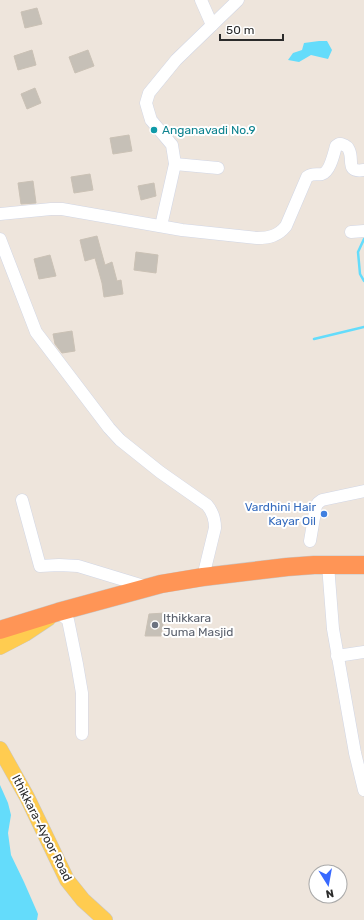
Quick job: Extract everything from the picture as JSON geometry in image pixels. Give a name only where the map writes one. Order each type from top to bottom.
[{"type":"highway","points":[[0,630],[58,612],[161,584],[287,567],[364,565]]},
{"type":"main road","points":[[0,647],[25,634],[58,612]]},
{"type":"main road","name":"Ithikkara-Ayoor Road","points":[[0,749],[27,797],[67,880],[83,900],[105,920]]},
{"type":"street","points":[[201,0],[212,25]]},
{"type":"street","points":[[161,226],[175,164],[172,145],[152,120],[148,110],[146,103],[149,93],[176,60],[238,0]]},
{"type":"street","points":[[0,214],[62,209],[182,230],[257,238],[273,236],[286,226],[306,177],[310,174],[322,174],[327,171],[338,144],[348,148],[353,169],[364,170]]},
{"type":"street","points":[[175,164],[218,168]]},
{"type":"street","points":[[350,232],[364,231]]},
{"type":"street","points":[[0,239],[36,332],[105,422],[120,440],[160,472],[207,505],[212,512],[215,528],[204,577]]},
{"type":"street","points":[[310,541],[316,506],[318,503],[322,500],[364,491]]},
{"type":"street","points":[[22,500],[40,566],[78,566],[147,587]]},
{"type":"street","points":[[328,565],[332,629],[355,753],[364,790]]},
{"type":"street","points":[[58,612],[68,620],[77,664],[82,693],[82,734]]},
{"type":"street","points":[[337,656],[364,652]]},
{"type":"water","points":[[327,41],[332,50],[328,59],[311,55],[299,62],[288,60],[293,53],[302,50],[304,43]]},
{"type":"water","points":[[0,785],[8,803],[11,815],[8,833],[11,855],[38,914],[37,920],[0,920]]},
{"type":"building","points":[[37,8],[42,24],[25,28],[21,12]]},
{"type":"building","points":[[32,50],[36,65],[18,70],[14,56]]},
{"type":"building","points":[[88,50],[94,66],[75,73],[69,57]]},
{"type":"building","points":[[35,88],[41,103],[27,109],[21,94]]},
{"type":"building","points":[[129,135],[132,151],[113,154],[110,138]]},
{"type":"building","points":[[90,174],[93,190],[74,193],[71,177]]},
{"type":"building","points":[[33,181],[36,203],[21,204],[18,183]]},
{"type":"building","points":[[154,183],[156,196],[141,200],[138,186]]},
{"type":"building","points":[[97,236],[105,265],[112,262],[117,281],[121,280],[123,294],[104,297],[95,258],[85,261],[80,240]]},
{"type":"building","points":[[136,252],[158,255],[156,273],[134,270]]},
{"type":"building","points":[[50,255],[56,276],[39,279],[34,259]]},
{"type":"building","points":[[72,331],[75,351],[62,353],[55,344],[53,334]]},
{"type":"building","name":"Ithikkara Juma Masjid","points":[[165,613],[161,636],[145,636],[149,614]]},
{"type":"waterway","points":[[364,239],[358,252],[360,274],[364,281]]},
{"type":"waterway","points":[[314,339],[364,327]]},
{"type":"place","name":"Anganavadi No.9","points":[[154,130]]},
{"type":"place","name":"Vardhini Hair Kayar Oil","points":[[324,514]]},
{"type":"place","name":"Ithikkara Juma Masjid","points":[[155,625]]}]
